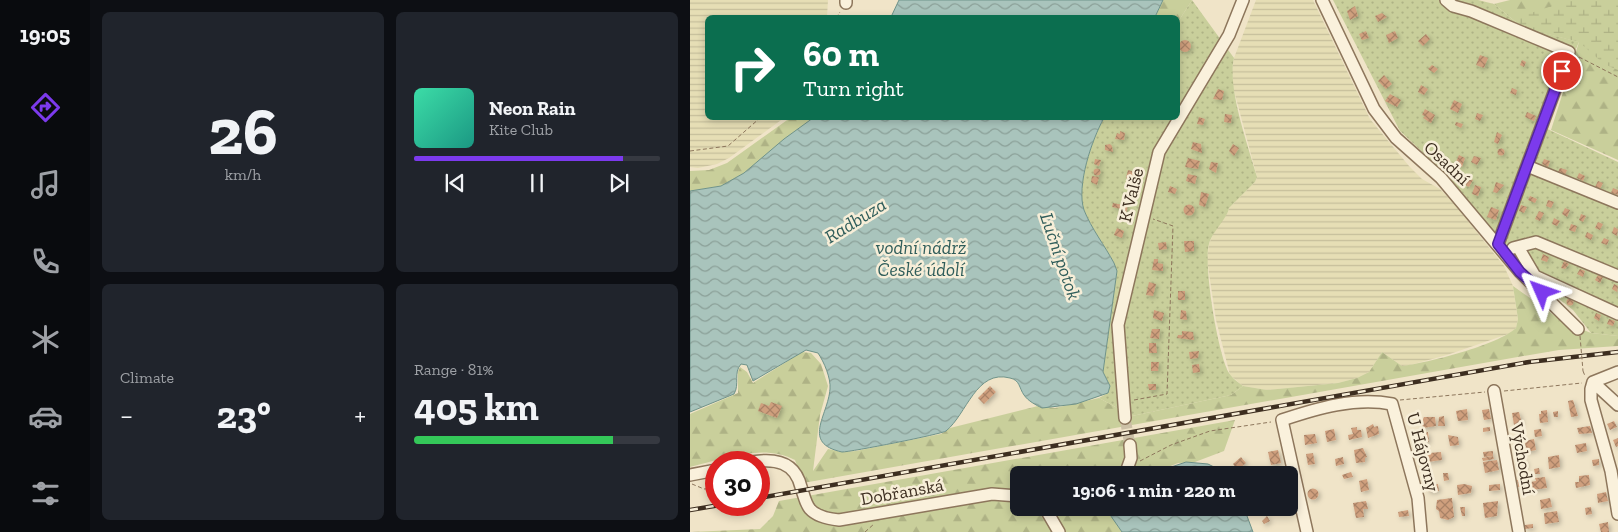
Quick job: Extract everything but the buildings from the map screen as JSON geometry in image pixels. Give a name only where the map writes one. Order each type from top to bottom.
[{"type":"street","name":"K Valše","points":[[1180,118],[1229,35],[1243,0]]},
{"type":"street","name":"Osadní","points":[[1322,0],[1374,109],[1396,138],[1416,158],[1441,178],[1501,247],[1520,272],[1579,332]]},
{"type":"street","points":[[1446,0],[1453,6],[1471,11],[1569,52],[1527,166],[1501,247],[1518,247],[1536,242],[1618,276]]},
{"type":"street","name":"K Valše","points":[[1125,418],[1118,325],[1160,152],[1179,120]]},
{"type":"street","points":[[1527,166],[1618,204]]},
{"type":"street","points":[[1518,247],[1536,276],[1618,314]]},
{"type":"street","points":[[1593,382],[1618,372]]},
{"type":"street","points":[[1593,382],[1618,405]]},
{"type":"street","points":[[1593,382],[1591,400],[1611,471],[1618,514]]},
{"type":"street","name":"Východní","points":[[1494,392],[1519,532]]},
{"type":"street","name":"U Hájovny","points":[[1282,420],[1357,401],[1372,400],[1392,404],[1418,498],[1421,532]]},
{"type":"street","points":[[1282,420],[1307,532]]},
{"type":"street","points":[[1128,466],[1131,458],[1130,445]]},
{"type":"street","name":"Dobřanská","points":[[770,461],[782,463],[794,471],[810,509],[817,514],[839,520],[992,494],[1010,495]]},
{"type":"street","points":[[690,475],[705,472]]},
{"type":"street","points":[[1050,516],[1059,532]]},
{"type":"path","points":[[1569,52],[1618,77]]},
{"type":"path","points":[[690,151],[728,146],[758,120]]},
{"type":"path","points":[[1123,402],[1167,394],[1173,226],[1144,216]]},
{"type":"path","points":[[1579,332],[1583,370]]},
{"type":"path","points":[[1134,466],[1171,445],[1210,431],[1282,420]]},
{"type":"path","points":[[690,482],[705,489]]},
{"type":"shaded area","points":[[690,0],[828,0],[827,15],[705,15],[705,120],[781,120],[729,158],[717,164],[698,168],[690,167]]},
{"type":"shaded area","points":[[1256,0],[1313,0],[1370,119],[1409,166],[1422,179],[1440,189],[1455,205],[1504,266],[1513,286],[1518,319],[1516,328],[1511,333],[1447,355],[1410,365],[1402,366],[1382,352],[1369,372],[1357,378],[1338,383],[1267,390],[1243,386],[1230,375],[1216,320],[1207,260],[1209,244],[1216,227],[1229,208],[1255,182],[1257,177],[1233,87],[1232,72],[1234,58]]},
{"type":"green space","points":[[1163,0],[1192,0],[1180,19],[1180,15],[1156,15]]},
{"type":"green space","points":[[1192,0],[1234,58],[1233,85],[1257,177],[1255,182],[1229,208],[1211,239],[1208,255],[1210,289],[1220,348],[1229,373],[1243,386],[1231,395],[1132,416],[1099,398],[1108,393],[1110,386],[1103,372],[1117,271],[1084,210],[1082,188],[1090,150],[1103,120],[1180,120],[1180,19]]},
{"type":"green space","points":[[1333,0],[1478,0],[1494,4],[1522,27],[1579,42],[1541,126],[1618,162],[1618,336],[1591,333],[1573,310],[1521,269],[1449,177],[1400,131]]},
{"type":"green space","points":[[1510,0],[1618,0],[1618,160],[1551,130],[1579,42],[1522,27],[1494,4]]},
{"type":"green space","points":[[1570,0],[1618,0],[1618,70],[1604,64],[1579,42],[1522,27],[1516,18]]},
{"type":"green space","points":[[787,120],[810,120],[744,173],[721,186],[690,191],[690,171],[709,170],[727,163]]},
{"type":"green space","points":[[1513,286],[1562,321],[1591,333],[1618,336],[1618,346],[1559,350],[803,483],[795,460],[783,455],[770,453],[770,451],[705,451],[705,463],[690,467],[690,414],[738,393],[738,372],[740,367],[747,372],[753,383],[802,352],[811,353],[821,364],[828,386],[820,415],[813,471],[828,449],[842,452],[856,451],[941,434],[950,428],[1038,406],[1055,408],[1099,398],[1132,416],[1231,395],[1243,386],[1267,390],[1338,383],[1357,378],[1369,372],[1382,352],[1402,366],[1428,361],[1494,341],[1516,328],[1518,319]]},
{"type":"green space","points":[[1235,420],[1224,451],[1195,462],[1178,463],[1170,466],[1010,466],[1010,516],[1111,516],[1122,532],[690,532],[760,529],[773,516],[779,501]]},
{"type":"water","points":[[899,0],[1163,0],[1156,15],[892,15]]},
{"type":"water","name":"vodní nádrž České údolí","points":[[810,120],[1103,120],[1086,163],[1082,200],[1087,217],[1117,271],[1103,372],[1110,386],[1108,393],[1076,404],[1042,408],[1032,403],[1026,397],[1016,381],[1010,378],[998,377],[980,386],[946,431],[896,443],[842,452],[830,448],[823,442],[820,435],[820,427],[830,389],[829,380],[825,365],[818,353],[806,350],[753,381],[747,365],[741,364],[737,371],[734,394],[690,412],[690,191],[721,186],[744,173],[784,139]]},
{"type":"water","points":[[1186,462],[1212,466],[1174,466]]},
{"type":"water","points":[[1111,516],[1247,516],[1253,532],[1122,532]]},
{"type":"tunnel","points":[[1125,418],[1130,445]]},
{"type":"railway","points":[[770,496],[1529,362],[1618,352]]},
{"type":"railway","points":[[690,510],[705,508]]},
{"type":"route","points":[[1542,292],[1520,272],[1498,244],[1562,71]]},
{"type":"water label","name":"Radbuza","points":[[855,220]]},
{"type":"water label","name":"Luční potok","points":[[1061,256]]}]
